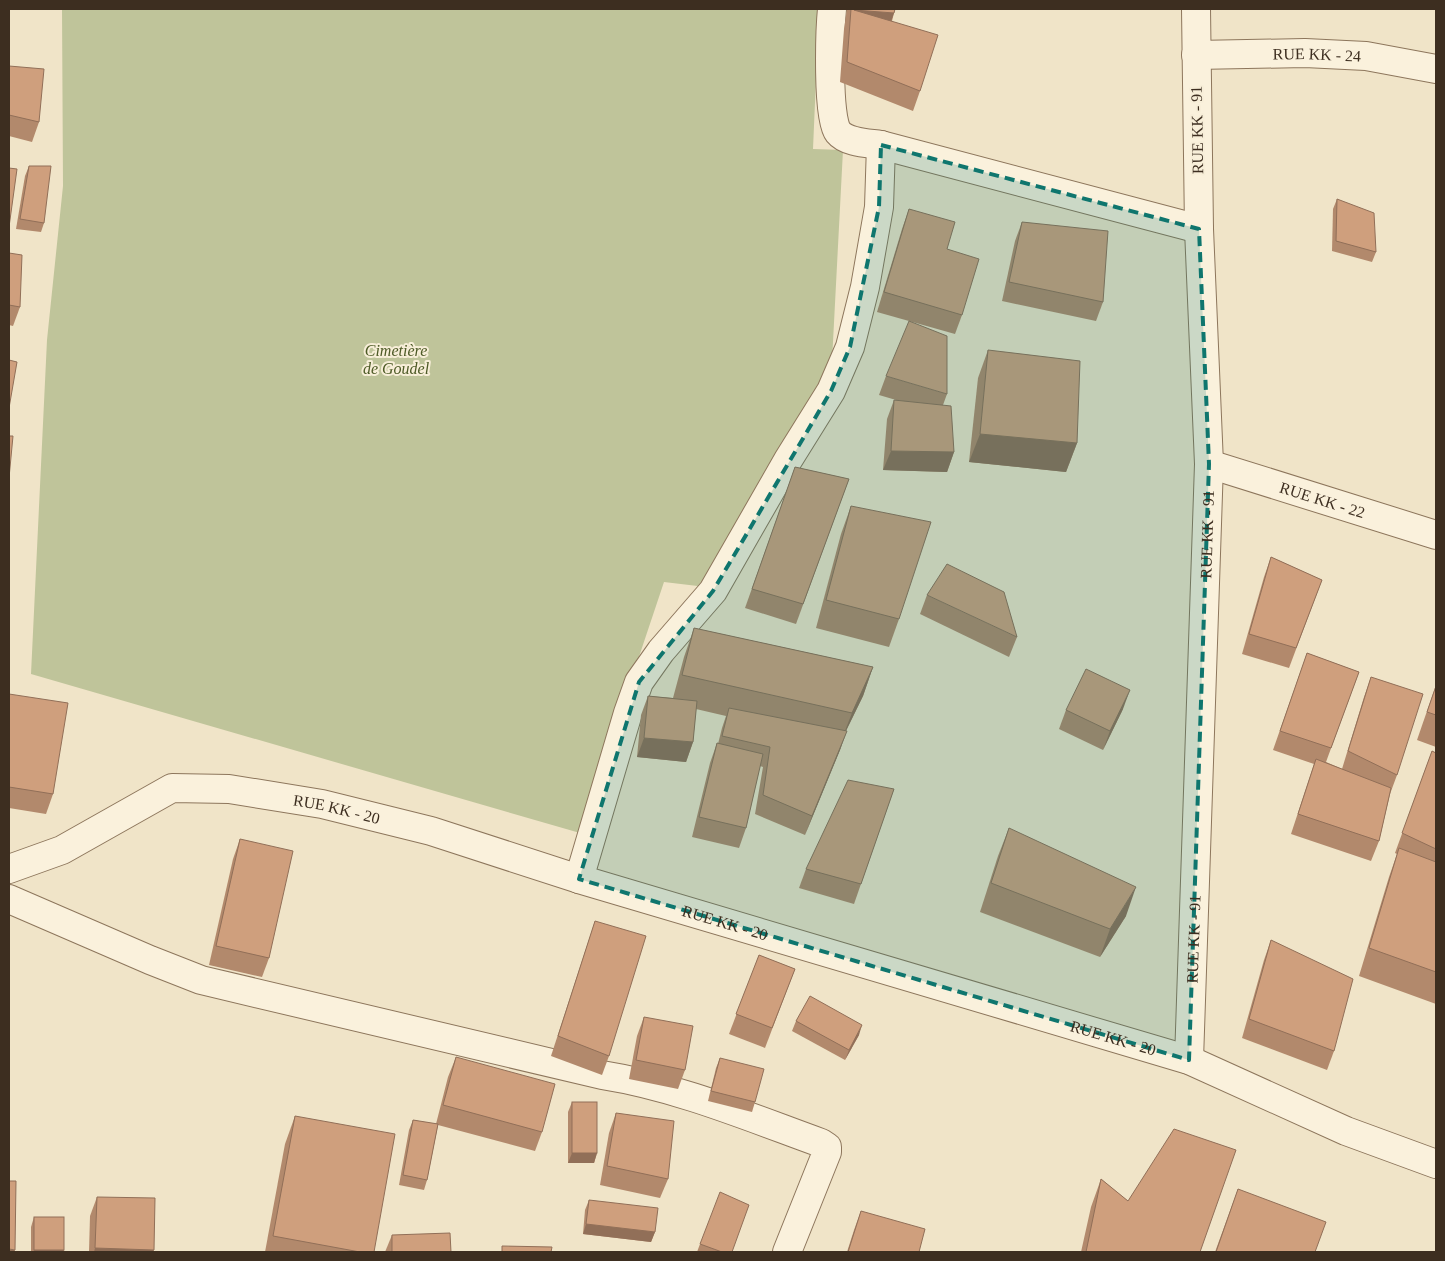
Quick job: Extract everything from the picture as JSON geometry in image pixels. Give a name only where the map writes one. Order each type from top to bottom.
[{"type":"street","points":[[832,9],[830,57],[834,125],[845,139],[882,145],[1199,228]]},
{"type":"street","name":"RUE KK - 91","points":[[1189,1060],[1209,464],[1199,228],[1196,9]]},
{"type":"street","name":"RUE KK - 24","points":[[1196,55],[1305,54],[1366,56],[1436,69]]},
{"type":"street","points":[[579,879],[639,682],[661,651],[713,591],[788,460],[831,391],[850,347],[865,287],[879,207],[882,145]]},
{"type":"street","name":"RUE KK - 22","points":[[1209,464],[1436,535]]},
{"type":"street","name":"RUE KK - 20","points":[[9,869],[62,850],[172,788],[229,789],[322,804],[431,831],[579,879],[1189,1060],[1346,1131],[1436,1164]]},
{"type":"street","points":[[9,899],[201,980],[602,1076],[629,1079],[708,1100],[821,1143],[826,1147],[824,1160],[787,1252]]},
{"type":"highlighted area","points":[[881,145],[1199,229],[1209,464],[1189,1060],[579,879],[639,682],[713,591],[831,391],[850,347],[879,207]]},
{"type":"green space","name":"Cimetière de Goudel","points":[[62,9],[819,9],[813,149],[843,150],[832,361],[706,587],[664,582],[580,833],[31,674],[47,340],[63,186]]},
{"type":"building","points":[[851,9],[895,9],[894,13],[854,10],[938,35],[920,91],[847,62]]},
{"type":"building","points":[[9,66],[44,69],[39,122],[9,115]]},
{"type":"building","points":[[29,166],[51,166],[44,223],[20,219]]},
{"type":"building","points":[[9,168],[17,169],[9,227]]},
{"type":"building","points":[[1337,199],[1374,213],[1376,252],[1336,241]]},
{"type":"building","points":[[909,209],[955,222],[947,249],[979,259],[962,315],[884,292]]},
{"type":"building","points":[[1022,222],[1108,231],[1103,302],[1009,282]]},
{"type":"building","points":[[9,253],[22,255],[20,307],[9,305]]},
{"type":"building","points":[[909,321],[947,336],[947,394],[886,376]]},
{"type":"building","points":[[988,350],[1080,361],[1077,443],[980,434]]},
{"type":"building","points":[[9,360],[17,362],[9,408]]},
{"type":"building","points":[[894,400],[951,406],[954,452],[891,451]]},
{"type":"building","points":[[9,436],[13,436],[9,478]]},
{"type":"building","points":[[795,467],[849,479],[803,604],[752,589]]},
{"type":"building","points":[[851,506],[931,522],[899,619],[826,600]]},
{"type":"building","points":[[1271,557],[1322,580],[1296,648],[1249,634]]},
{"type":"building","points":[[947,564],[1004,592],[1017,637],[927,595]]},
{"type":"building","points":[[694,628],[873,667],[852,713],[682,675]]},
{"type":"building","points":[[1307,653],[1359,672],[1331,748],[1280,731]]},
{"type":"building","points":[[1086,669],[1130,690],[1110,731],[1066,710]]},
{"type":"building","points":[[1371,677],[1423,694],[1397,775],[1348,751]]},
{"type":"building","points":[[1436,686],[1436,715],[1427,712]]},
{"type":"building","points":[[9,694],[68,703],[53,794],[9,787]]},
{"type":"building","points":[[648,696],[697,701],[693,742],[644,738]]},
{"type":"building","points":[[729,708],[847,731],[812,816],[763,795],[770,747],[722,736]]},
{"type":"building","points":[[717,743],[763,754],[746,828],[699,817]]},
{"type":"building","points":[[1432,751],[1436,753],[1436,849],[1402,833]]},
{"type":"building","points":[[1316,759],[1391,788],[1379,841],[1298,814]]},
{"type":"building","points":[[848,780],[894,789],[861,884],[806,869]]},
{"type":"building","points":[[1009,828],[1136,887],[1110,929],[991,883]]},
{"type":"building","points":[[240,839],[293,851],[269,958],[216,946]]},
{"type":"building","points":[[1399,848],[1436,862],[1436,972],[1369,948]]},
{"type":"building","points":[[595,921],[646,936],[609,1056],[558,1036]]},
{"type":"building","points":[[1271,940],[1353,979],[1334,1051],[1249,1019]]},
{"type":"building","points":[[759,955],[795,969],[772,1028],[736,1014]]},
{"type":"building","points":[[810,996],[862,1025],[849,1050],[796,1021]]},
{"type":"building","points":[[644,1017],[693,1026],[685,1070],[636,1060]]},
{"type":"building","points":[[456,1057],[555,1084],[542,1132],[443,1105]]},
{"type":"building","points":[[720,1058],[764,1069],[755,1102],[711,1091]]},
{"type":"building","points":[[572,1102],[597,1102],[597,1153],[572,1153]]},
{"type":"building","points":[[616,1113],[674,1121],[668,1179],[607,1166]]},
{"type":"building","points":[[295,1116],[395,1134],[374,1252],[360,1252],[273,1236]]},
{"type":"building","points":[[413,1120],[438,1124],[427,1180],[403,1175]]},
{"type":"building","points":[[1174,1129],[1236,1150],[1200,1252],[1086,1252],[1101,1179],[1128,1201]]},
{"type":"building","points":[[9,1181],[16,1181],[15,1250],[9,1249]]},
{"type":"building","points":[[1238,1189],[1326,1222],[1315,1252],[1216,1252]]},
{"type":"building","points":[[720,1192],[749,1205],[732,1252],[722,1252],[700,1244]]},
{"type":"building","points":[[97,1197],[155,1198],[154,1250],[95,1248]]},
{"type":"building","points":[[589,1200],[658,1208],[655,1232],[586,1224]]},
{"type":"building","points":[[861,1211],[925,1229],[919,1252],[848,1252]]},
{"type":"building","points":[[34,1217],[64,1217],[64,1250],[34,1250]]},
{"type":"building","points":[[450,1233],[451,1252],[392,1252],[392,1235]]},
{"type":"building","points":[[502,1246],[552,1247],[551,1252],[502,1252]]}]
